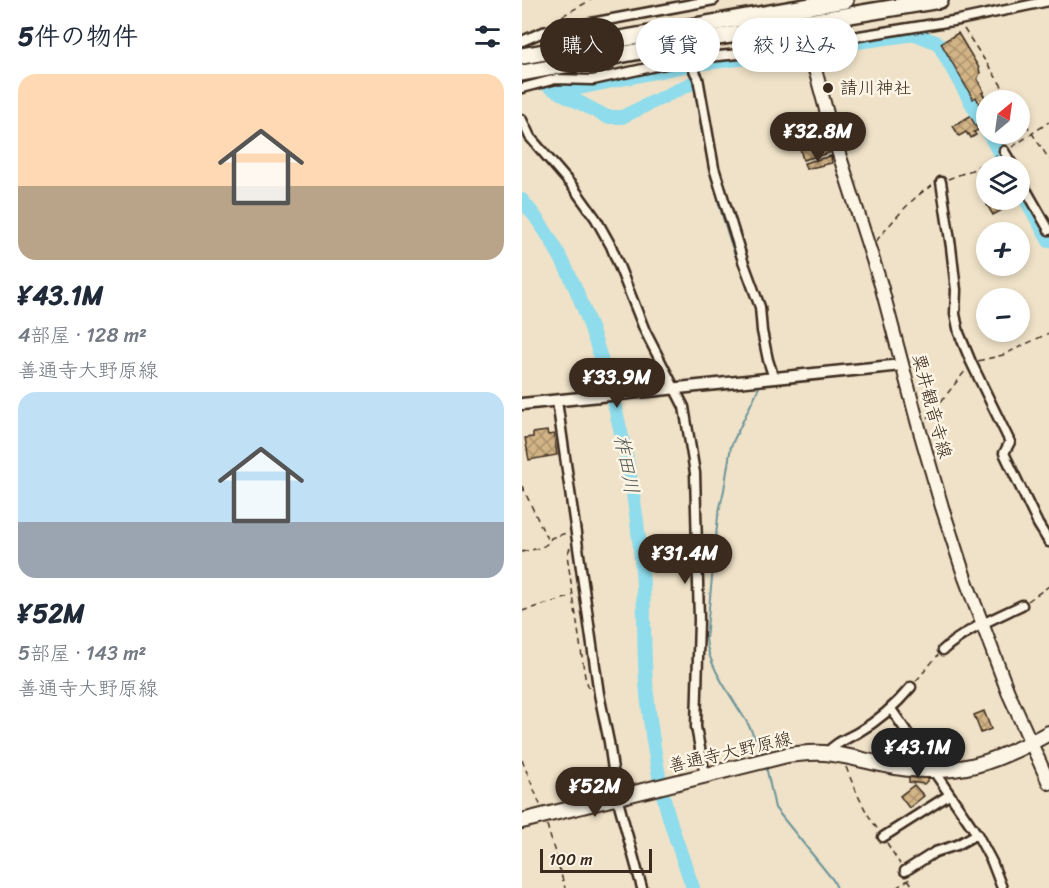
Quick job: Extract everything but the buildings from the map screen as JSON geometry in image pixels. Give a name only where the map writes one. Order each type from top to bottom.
[{"type":"highway","points":[[528,55],[845,0]]},
{"type":"highway","points":[[522,73],[940,0]]},
{"type":"main road","name":"粟井観音寺線","points":[[816,72],[892,325],[942,507],[965,578],[1008,692],[1049,783]]},
{"type":"main road","name":"善通寺大野原線","points":[[522,821],[787,755],[827,753],[894,767],[950,771],[999,758],[1049,733]]},
{"type":"street","points":[[522,41],[543,32],[714,0]]},
{"type":"street","points":[[858,37],[959,20],[1049,1]]},
{"type":"street","points":[[522,88],[556,79],[594,80],[636,71]]},
{"type":"street","points":[[695,72],[698,78],[714,168],[742,261],[760,307],[764,341],[774,378]]},
{"type":"street","points":[[522,120],[530,137],[573,187],[596,219],[611,246],[645,331],[684,407],[695,473],[699,620],[696,727],[705,775]]},
{"type":"street","points":[[1005,151],[1008,156]]},
{"type":"street","points":[[941,182],[951,247],[956,290],[955,314],[959,333],[1011,442],[1004,453],[1049,542]]},
{"type":"street","points":[[1030,197],[1049,230]]},
{"type":"street","points":[[522,404],[902,365]]},
{"type":"street","points":[[557,401],[573,531],[599,694],[617,797],[642,888]]},
{"type":"street","points":[[943,650],[982,624],[1022,605]]},
{"type":"street","points":[[827,753],[832,746],[858,732],[891,709],[911,687]]},
{"type":"street","points":[[891,709],[977,834],[992,862],[1002,888]]},
{"type":"street","points":[[883,837],[949,795]]},
{"type":"street","points":[[544,815],[597,798],[617,797]]},
{"type":"street","points":[[569,809],[612,804],[616,807],[624,825]]},
{"type":"street","points":[[904,871],[935,852],[957,845],[977,834]]},
{"type":"path","points":[[559,18],[591,0]]},
{"type":"path","points":[[959,20],[1004,90]]},
{"type":"path","points":[[869,248],[925,190],[972,170],[1049,122]]},
{"type":"path","points":[[1030,130],[1049,159]]},
{"type":"path","points":[[522,486],[549,543]]},
{"type":"path","points":[[522,552],[545,546],[549,543],[550,538],[573,531],[567,555],[585,677],[591,692]]},
{"type":"path","points":[[1022,605],[1049,586]]},
{"type":"path","points":[[522,611],[574,596]]},
{"type":"path","points":[[911,687],[943,650]]},
{"type":"path","points":[[842,756],[857,797],[904,871]]},
{"type":"path","points":[[522,760],[544,815],[565,888]]},
{"type":"path","points":[[896,888],[908,880],[914,888]]},
{"type":"waterway","points":[[858,42],[915,34],[938,43],[976,111]]},
{"type":"waterway","points":[[720,61],[732,60]]},
{"type":"waterway","points":[[560,92],[656,72]]},
{"type":"waterway","points":[[694,82],[702,134],[714,185],[731,245],[742,270]]},
{"type":"waterway","points":[[548,86],[607,117],[622,117],[694,82]]},
{"type":"waterway","points":[[995,144],[999,152]]},
{"type":"waterway","name":"柞田川","points":[[522,200],[547,234],[568,271],[598,349],[615,407],[628,466],[641,555],[646,688],[655,755],[669,816],[693,888]]},
{"type":"waterway","points":[[1030,207],[1049,241]]},
{"type":"waterway","points":[[754,301],[757,316]]},
{"type":"waterway","points":[[760,385],[731,446],[718,516],[706,639],[716,672],[748,724],[763,754]]},
{"type":"waterway","points":[[766,766],[775,808],[837,888]]},
{"type":"place","name":"請川神社","points":[[828,88]]}]
